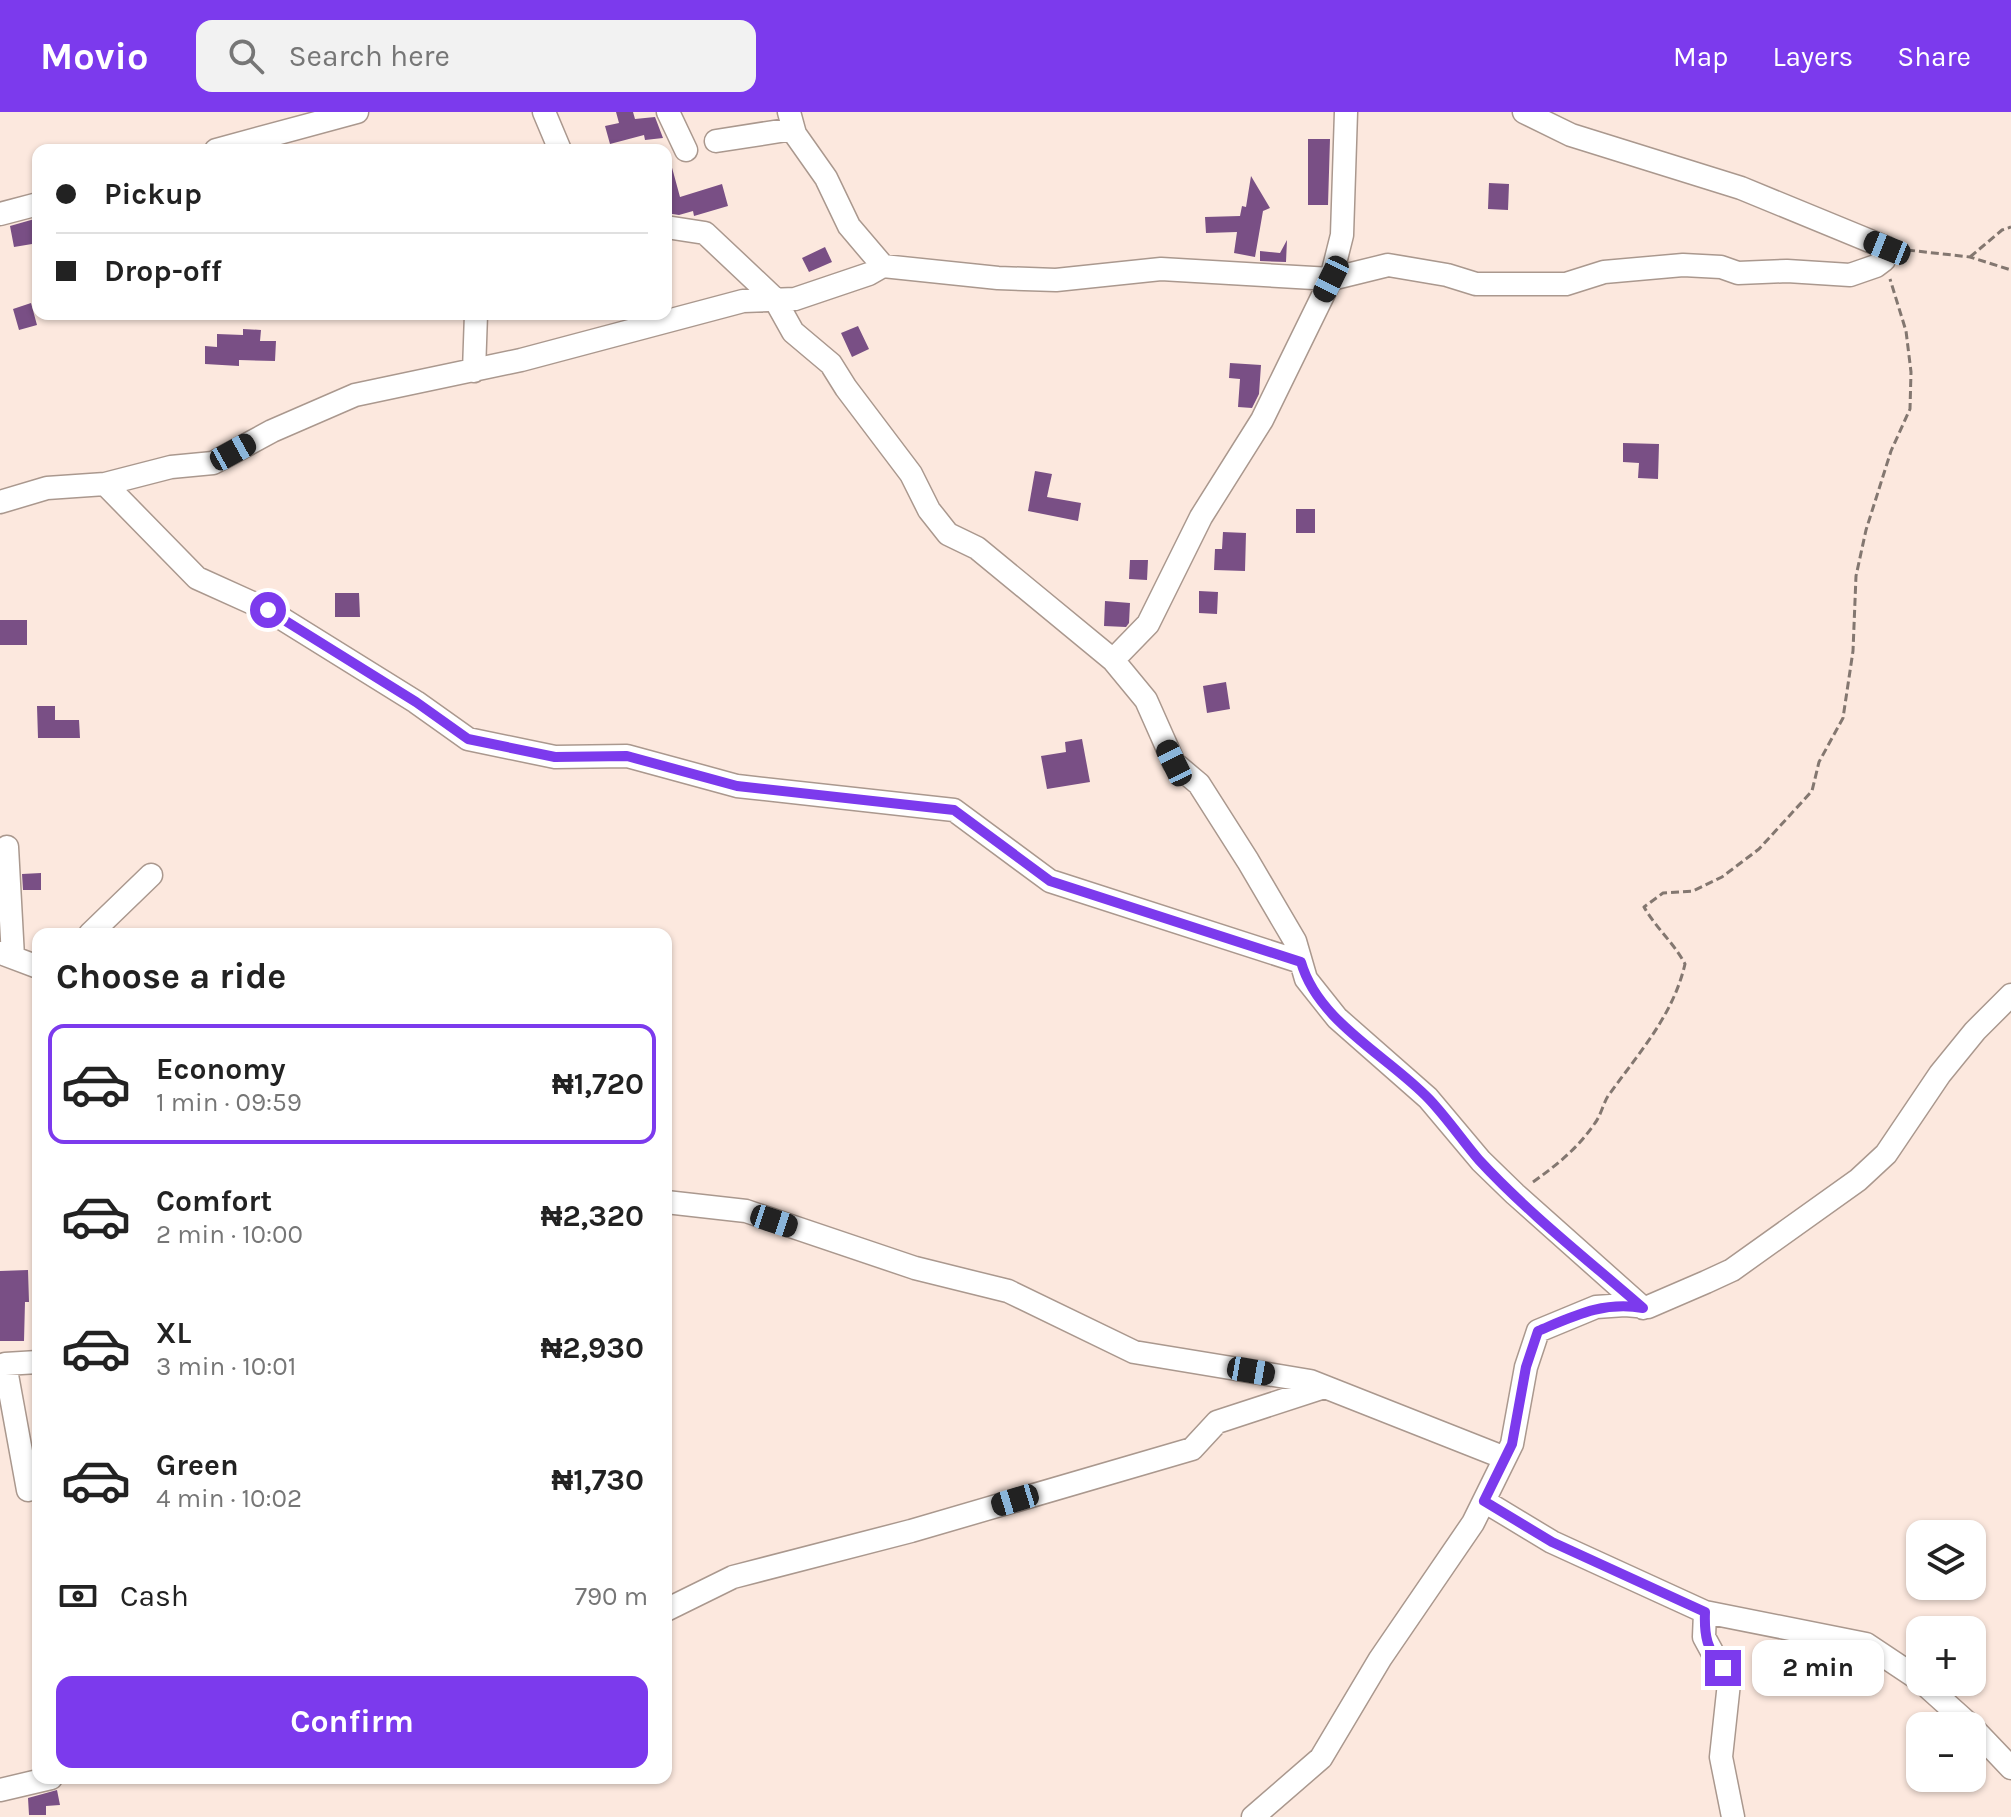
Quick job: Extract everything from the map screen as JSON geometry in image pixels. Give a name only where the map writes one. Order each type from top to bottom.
[{"type":"street","points":[[238,144],[357,112]]},
{"type":"street","points":[[544,112],[557,144]]},
{"type":"street","points":[[668,112],[686,150]]},
{"type":"street","points":[[1113,660],[1148,624],[1201,517],[1262,420],[1331,279],[1342,235],[1346,112]]},
{"type":"street","points":[[672,319],[743,301],[795,299],[883,266],[998,278],[1056,280],[1161,269],[1331,279],[1388,265],[1447,275],[1476,284],[1566,284],[1604,272],[1683,265],[1721,267],[1738,273],[1787,271],[1850,275],[1876,266],[1886,254],[1741,188],[1571,135],[1524,112]]},
{"type":"street","points":[[716,141],[791,121],[826,178],[849,226],[883,266]]},
{"type":"street","points":[[0,214],[32,206]]},
{"type":"street","points":[[672,228],[705,233],[774,298],[793,332],[831,364],[919,486],[929,510],[948,534],[977,548],[1113,660],[1146,700],[1174,763],[1199,784],[1248,861],[1295,941],[1306,979],[1337,1018],[1428,1098],[1481,1161],[1515,1194],[1643,1308]]},
{"type":"street","points":[[474,371],[476,320]]},
{"type":"street","points":[[0,502],[47,488],[105,484],[171,467],[213,463],[272,431],[355,395],[474,371],[670,320]]},
{"type":"street","points":[[105,484],[197,578],[268,610],[416,702],[468,739],[555,757],[627,756],[737,786],[954,810],[1050,881],[1301,962]]},
{"type":"street","points":[[7,847],[6,954],[32,965]]},
{"type":"street","points":[[96,928],[151,875]]},
{"type":"street","points":[[1253,1817],[1321,1758],[1380,1659],[1473,1523],[1512,1444],[1526,1367],[1538,1331],[1596,1307],[1625,1305],[1643,1308],[1732,1270],[1858,1180],[1886,1154],[1949,1063],[2011,995]]},
{"type":"street","points":[[672,1203],[746,1211],[915,1268],[1008,1291],[1134,1352],[1310,1381],[1505,1458]]},
{"type":"street","points":[[28,1490],[5,1364],[32,1362]]},
{"type":"street","points":[[672,1607],[733,1577],[911,1531],[1192,1449],[1217,1422],[1324,1387]]},
{"type":"street","points":[[1484,1501],[1552,1542],[1705,1612],[1866,1644],[1906,1671]]},
{"type":"street","points":[[1705,1612],[1704,1637],[1729,1683],[1721,1757],[1733,1817]]},
{"type":"street","points":[[1938,1696],[1956,1712]]},
{"type":"street","points":[[1986,1741],[2011,1768]]},
{"type":"street","points":[[0,1790],[32,1782]]},
{"type":"path","points":[[1970,257],[2002,230],[2011,227]]},
{"type":"path","points":[[1515,1194],[1567,1158],[1597,1121],[1606,1099],[1650,1043],[1680,985],[1685,964],[1676,946],[1655,926],[1644,907],[1663,893],[1693,891],[1722,877],[1759,849],[1812,791],[1819,762],[1843,718],[1853,651],[1856,576],[1866,530],[1891,451],[1910,409],[1911,372],[1906,331],[1886,254],[1970,257],[2011,270]]},
{"type":"building","points":[[616,112],[633,112],[635,119],[655,117],[663,138],[645,140],[644,135],[610,144],[605,126],[619,123]]},
{"type":"building","points":[[1308,139],[1330,139],[1328,205],[1308,205]]},
{"type":"building","points":[[672,168],[680,197],[722,184],[728,206],[694,216],[693,211],[672,214]]},
{"type":"building","points":[[1251,176],[1270,208],[1263,211],[1255,257],[1234,253],[1237,232],[1206,233],[1205,217],[1240,216],[1242,206],[1246,207]]},
{"type":"building","points":[[1489,183],[1509,184],[1508,210],[1488,209]]},
{"type":"building","points":[[32,220],[32,244],[14,247],[10,226]]},
{"type":"building","points":[[1287,240],[1286,262],[1260,261],[1260,251],[1280,253]]},
{"type":"building","points":[[825,247],[832,262],[809,272],[802,258]]},
{"type":"building","points":[[31,303],[32,320],[36,320],[37,325],[19,330],[13,309]]},
{"type":"building","points":[[858,326],[869,349],[852,357],[841,333]]},
{"type":"building","points":[[243,329],[261,330],[260,341],[276,341],[275,361],[239,360],[239,366],[205,364],[205,346],[217,347],[217,334],[243,335]]},
{"type":"building","points":[[1230,363],[1261,365],[1259,394],[1252,408],[1238,407],[1240,379],[1229,378]]},
{"type":"building","points":[[1623,443],[1659,444],[1658,479],[1638,478],[1639,463],[1623,462]]},
{"type":"building","points":[[1035,471],[1052,474],[1047,497],[1081,503],[1078,521],[1028,511]]},
{"type":"building","points":[[1296,509],[1315,509],[1315,533],[1296,533]]},
{"type":"building","points":[[1223,532],[1246,533],[1245,571],[1214,570],[1215,549],[1222,549]]},
{"type":"building","points":[[1130,560],[1148,560],[1147,580],[1129,579]]},
{"type":"building","points":[[1199,591],[1218,592],[1217,614],[1199,613]]},
{"type":"building","points":[[335,593],[359,593],[360,617],[335,617]]},
{"type":"building","points":[[1105,601],[1130,603],[1126,627],[1104,626]]},
{"type":"building","points":[[0,620],[27,620],[27,645],[0,645]]},
{"type":"building","points":[[1226,682],[1230,709],[1207,713],[1203,686]]},
{"type":"building","points":[[37,706],[55,706],[55,720],[79,720],[80,738],[38,738]]},
{"type":"building","points":[[1082,739],[1090,782],[1047,789],[1041,756],[1066,752],[1065,742]]},
{"type":"building","points":[[41,873],[41,890],[23,890],[22,874]]},
{"type":"building","points":[[28,1270],[29,1302],[25,1302],[24,1341],[0,1341],[0,1271]]},
{"type":"building","points":[[57,1790],[60,1805],[46,1806],[46,1815],[29,1815],[28,1798]]},
{"type":"route","points":[[268,610],[416,702],[468,739],[555,757],[627,756],[737,786],[954,810],[1050,881],[1301,962],[1306,979],[1337,1018],[1428,1098],[1481,1161],[1542,1220],[1643,1308],[1625,1305],[1596,1307],[1538,1331],[1526,1367],[1512,1444],[1484,1501],[1552,1542],[1705,1612],[1704,1637],[1712,1655],[1723,1668]]}]
